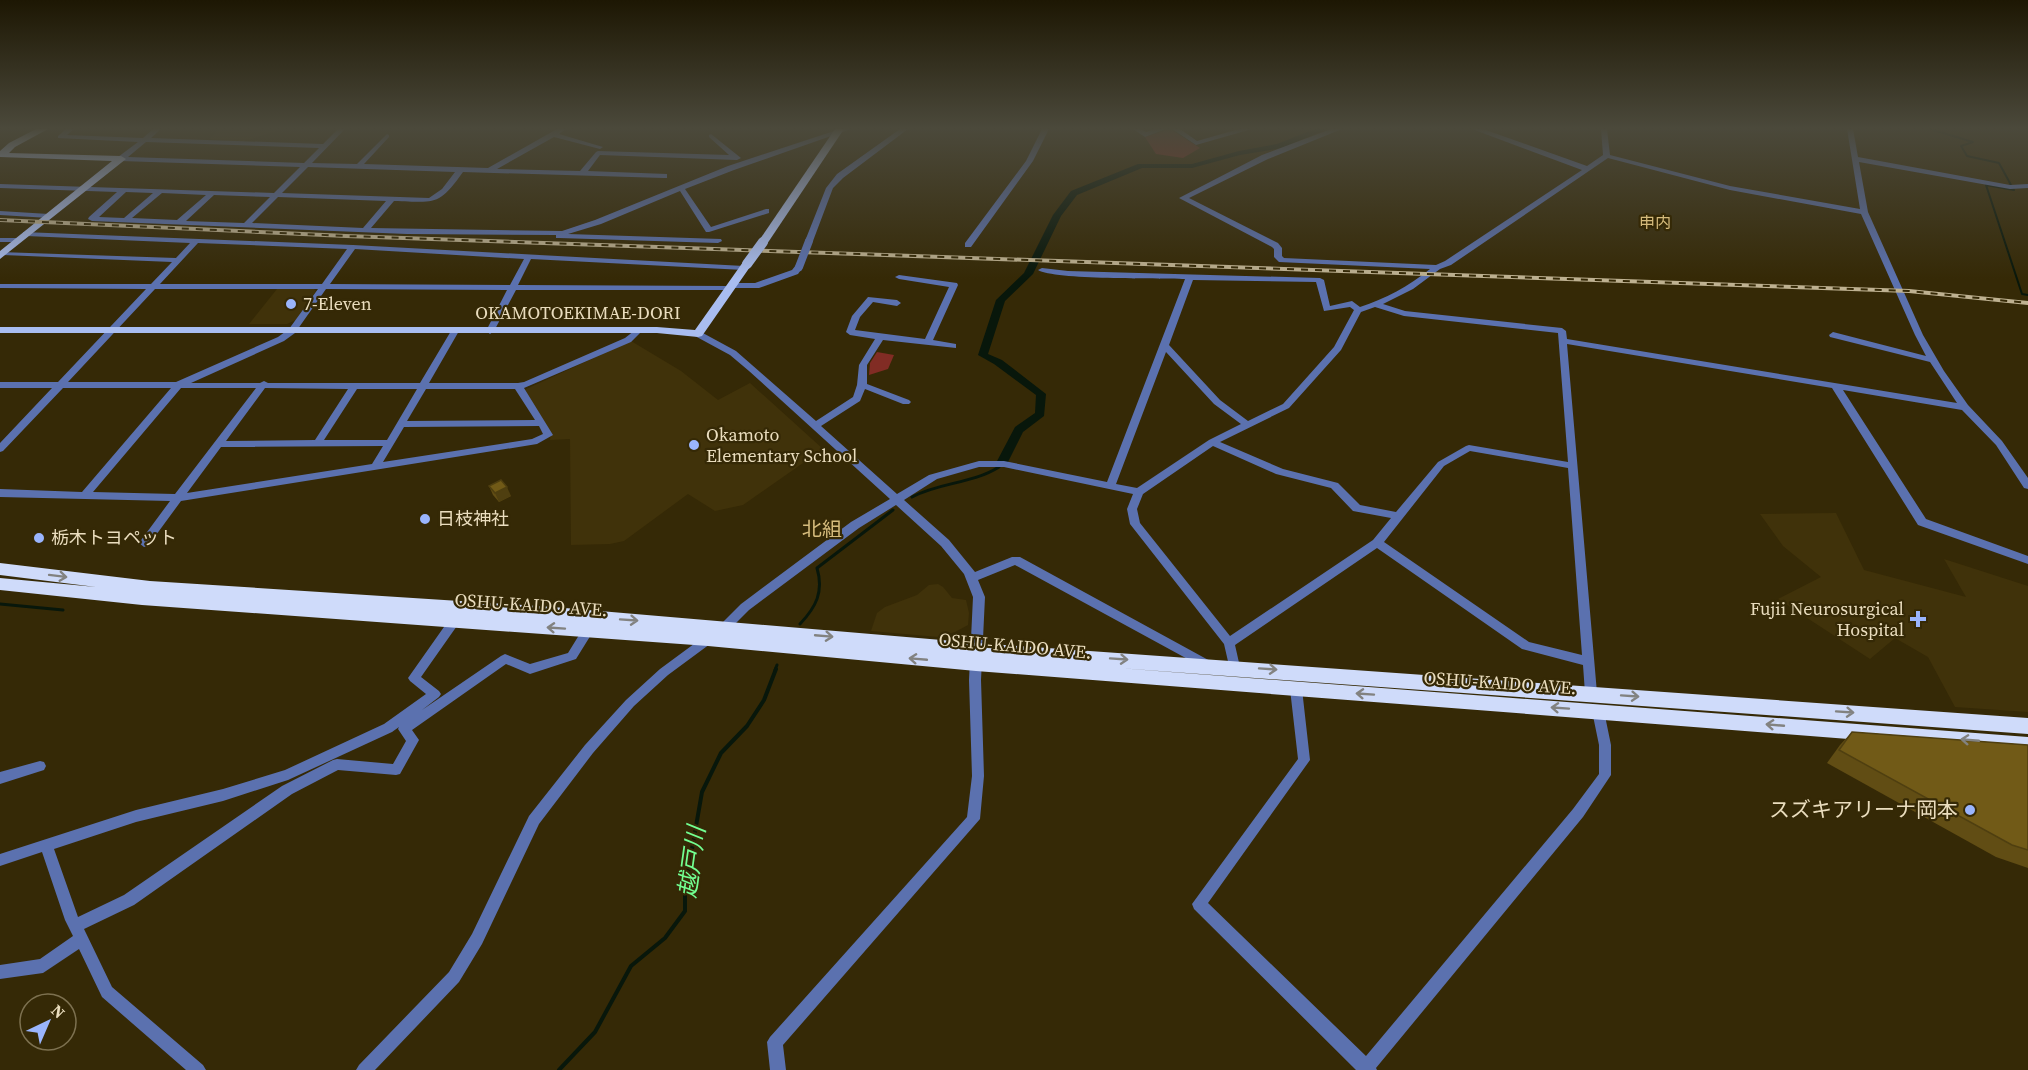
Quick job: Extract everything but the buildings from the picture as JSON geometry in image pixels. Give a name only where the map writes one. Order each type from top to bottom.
[{"type":"highway","name":"OSHU-KAIDO AVE.","points":[[0,569],[150,586],[725,627],[976,657],[1296,689],[1594,702],[2028,726]]},
{"type":"highway","name":"OSHU-KAIDO AVE.","points":[[0,584],[142,598],[976,657],[1209,665],[2028,745]]},
{"type":"main road","points":[[1,255],[95,179]]},
{"type":"main road","points":[[698,334],[806,179]]},
{"type":"main road","name":"OKAMOTOEKIMAE-DORI","points":[[0,330],[676,330],[698,334]]},
{"type":"street","points":[[245,226],[292,179]]},
{"type":"street","points":[[0,186],[430,200],[445,191],[454,179]]},
{"type":"street","points":[[124,190],[92,219],[365,230],[550,234],[576,230],[705,179]]},
{"type":"street","points":[[0,286],[756,286],[795,272],[799,267],[830,188],[838,179]]},
{"type":"street","points":[[968,245],[1016,179]]},
{"type":"street","points":[[1221,179],[1183,198],[1275,245],[1278,248],[1278,257],[1282,260],[1437,267]]},
{"type":"street","points":[[1234,667],[1229,643],[1135,524],[1132,510],[1139,492],[1212,441],[1286,406],[1338,348],[1358,310],[1377,304],[1414,285],[1437,267],[1572,179]]},
{"type":"street","points":[[1695,179],[1730,188],[1864,212]]},
{"type":"street","points":[[1858,179],[1864,212],[1919,335],[1933,360],[1965,406],[1999,443],[2028,486]]},
{"type":"street","points":[[1965,179],[2010,187],[2028,186]]},
{"type":"street","points":[[681,188],[709,230],[766,211]]},
{"type":"street","points":[[126,220],[160,192]]},
{"type":"street","points":[[180,222],[212,194]]},
{"type":"street","points":[[365,230],[391,200]]},
{"type":"street","points":[[0,213],[49,216]]},
{"type":"street","points":[[550,234],[568,238],[718,241]]},
{"type":"street","points":[[0,240],[22,237],[354,247],[745,266]]},
{"type":"street","points":[[0,449],[195,242]]},
{"type":"street","points":[[84,496],[180,384],[282,339],[292,331],[354,247]]},
{"type":"street","points":[[1,255],[177,260]]},
{"type":"street","points":[[490,331],[529,256]]},
{"type":"street","points":[[1042,270],[1068,273],[1320,280],[1327,309],[1352,304],[1358,310]]},
{"type":"street","points":[[899,277],[954,285],[928,342]]},
{"type":"street","points":[[1110,487],[1190,277]]},
{"type":"street","points":[[897,303],[871,299],[856,316],[850,332],[953,346]]},
{"type":"street","points":[[1296,689],[1304,760],[1199,904],[1366,1069],[1578,813],[1605,775],[1605,745],[1587,661],[1562,331],[1404,313],[1377,304]]},
{"type":"street","points":[[0,384],[518,386],[526,385],[628,340],[639,330]]},
{"type":"street","points":[[375,468],[455,331]]},
{"type":"street","name":"OKAMOTOEKIMAE-DORI","points":[[698,334],[733,353],[945,543],[972,578],[979,597],[976,657],[978,776],[973,819],[775,1042],[778,1070]]},
{"type":"street","points":[[1833,335],[1933,360]]},
{"type":"street","points":[[815,426],[857,399],[862,385],[864,365],[880,337]]},
{"type":"street","points":[[1563,341],[1965,406]]},
{"type":"street","points":[[1164,345],[1217,402],[1248,425]]},
{"type":"street","points":[[144,543],[264,384]]},
{"type":"street","points":[[862,385],[906,402]]},
{"type":"street","points":[[1835,385],[1922,522],[2028,560]]},
{"type":"street","points":[[317,444],[354,386]]},
{"type":"street","points":[[0,493],[177,498],[534,442],[548,435],[518,386]]},
{"type":"street","points":[[401,424],[542,423]]},
{"type":"street","points":[[1212,441],[1281,472],[1334,485],[1357,508],[1397,516]]},
{"type":"street","points":[[218,444],[390,443]]},
{"type":"street","points":[[1229,643],[1377,543],[1441,464],[1469,448],[1574,466]]},
{"type":"street","points":[[364,1070],[454,977],[477,939],[534,820],[589,749],[630,703],[664,672],[725,627],[746,607],[855,525],[933,477],[979,464],[1004,464],[1139,492]]},
{"type":"street","points":[[1377,543],[1526,646],[1587,661]]},
{"type":"street","points":[[972,578],[1016,560],[1209,665]]},
{"type":"street","points":[[0,860],[136,816],[223,795],[288,775],[388,728],[435,694],[414,678],[455,620]]},
{"type":"street","points":[[0,972],[43,966],[78,932],[129,900],[287,790],[337,765],[396,770],[413,740],[404,729],[505,659],[530,669],[572,656],[588,630]]},
{"type":"street","points":[[0,778],[40,766]]},
{"type":"street","points":[[46,844],[78,932],[107,992],[198,1070]]},
{"type":"shaded area","points":[[277,289],[314,289],[316,291],[296,320],[287,324],[249,324]]},
{"type":"shaded area","name":"Okamoto Elementary School","points":[[631,341],[681,371],[718,400],[750,383],[823,449],[743,505],[715,511],[688,494],[624,541],[610,544],[571,545],[570,439],[550,440],[551,433],[524,390]]},
{"type":"shaded area","points":[[877,352],[894,355],[888,369],[869,375],[870,363]]},
{"type":"shaded area","name":"Fujii Neurosurgical Hospital","points":[[1836,513],[1864,570],[1966,597],[1944,559],[2028,586],[2028,712],[1955,707],[1928,657],[1895,638],[1870,659],[1778,599],[1821,577],[1783,546],[1760,514]]},
{"type":"shaded area","points":[[938,584],[952,598],[966,600],[969,613],[968,625],[938,637],[871,631],[877,613],[885,607],[917,595],[929,585]]},
{"type":"waterway","points":[[1002,463],[1019,430],[1040,414],[1041,394],[998,362],[983,355],[1001,300],[1028,274],[1057,215],[1074,193],[1109,179]]},
{"type":"waterway","points":[[2008,179],[2011,185]]},
{"type":"waterway","points":[[2012,188],[2014,190],[1986,185],[2022,294],[2028,295]]},
{"type":"waterway","points":[[912,497],[934,488],[978,477],[999,467]]},
{"type":"waterway","name":"越戸川","points":[[800,624],[817,599],[820,584],[817,568],[893,510]]},
{"type":"waterway","points":[[0,604],[63,610]]},
{"type":"waterway","name":"越戸川","points":[[775,670],[777,665]]},
{"type":"waterway","name":"越戸川","points":[[559,1070],[595,1032],[631,966],[665,938],[685,911],[685,889],[702,792],[721,753],[747,726],[764,700],[776,669]]},
{"type":"railway","points":[[0,220],[346,236],[1909,291],[2028,303]]},
{"type":"place","name":"7-Eleven","points":[[291,304]]},
{"type":"place","name":"Okamoto Elementary School","points":[[694,445]]},
{"type":"place","name":"日枝神社","points":[[425,519]]},
{"type":"place","name":"栃木トヨペット","points":[[39,538]]},
{"type":"place","name":"Fujii Neurosurgical Hospital","points":[[1918,619]]},
{"type":"place","name":"スズキアリーナ岡本","points":[[1970,810]]},
{"type":"district","name":"申内","points":[[1655,222]]},
{"type":"district","name":"北組","points":[[822,529]]}]
